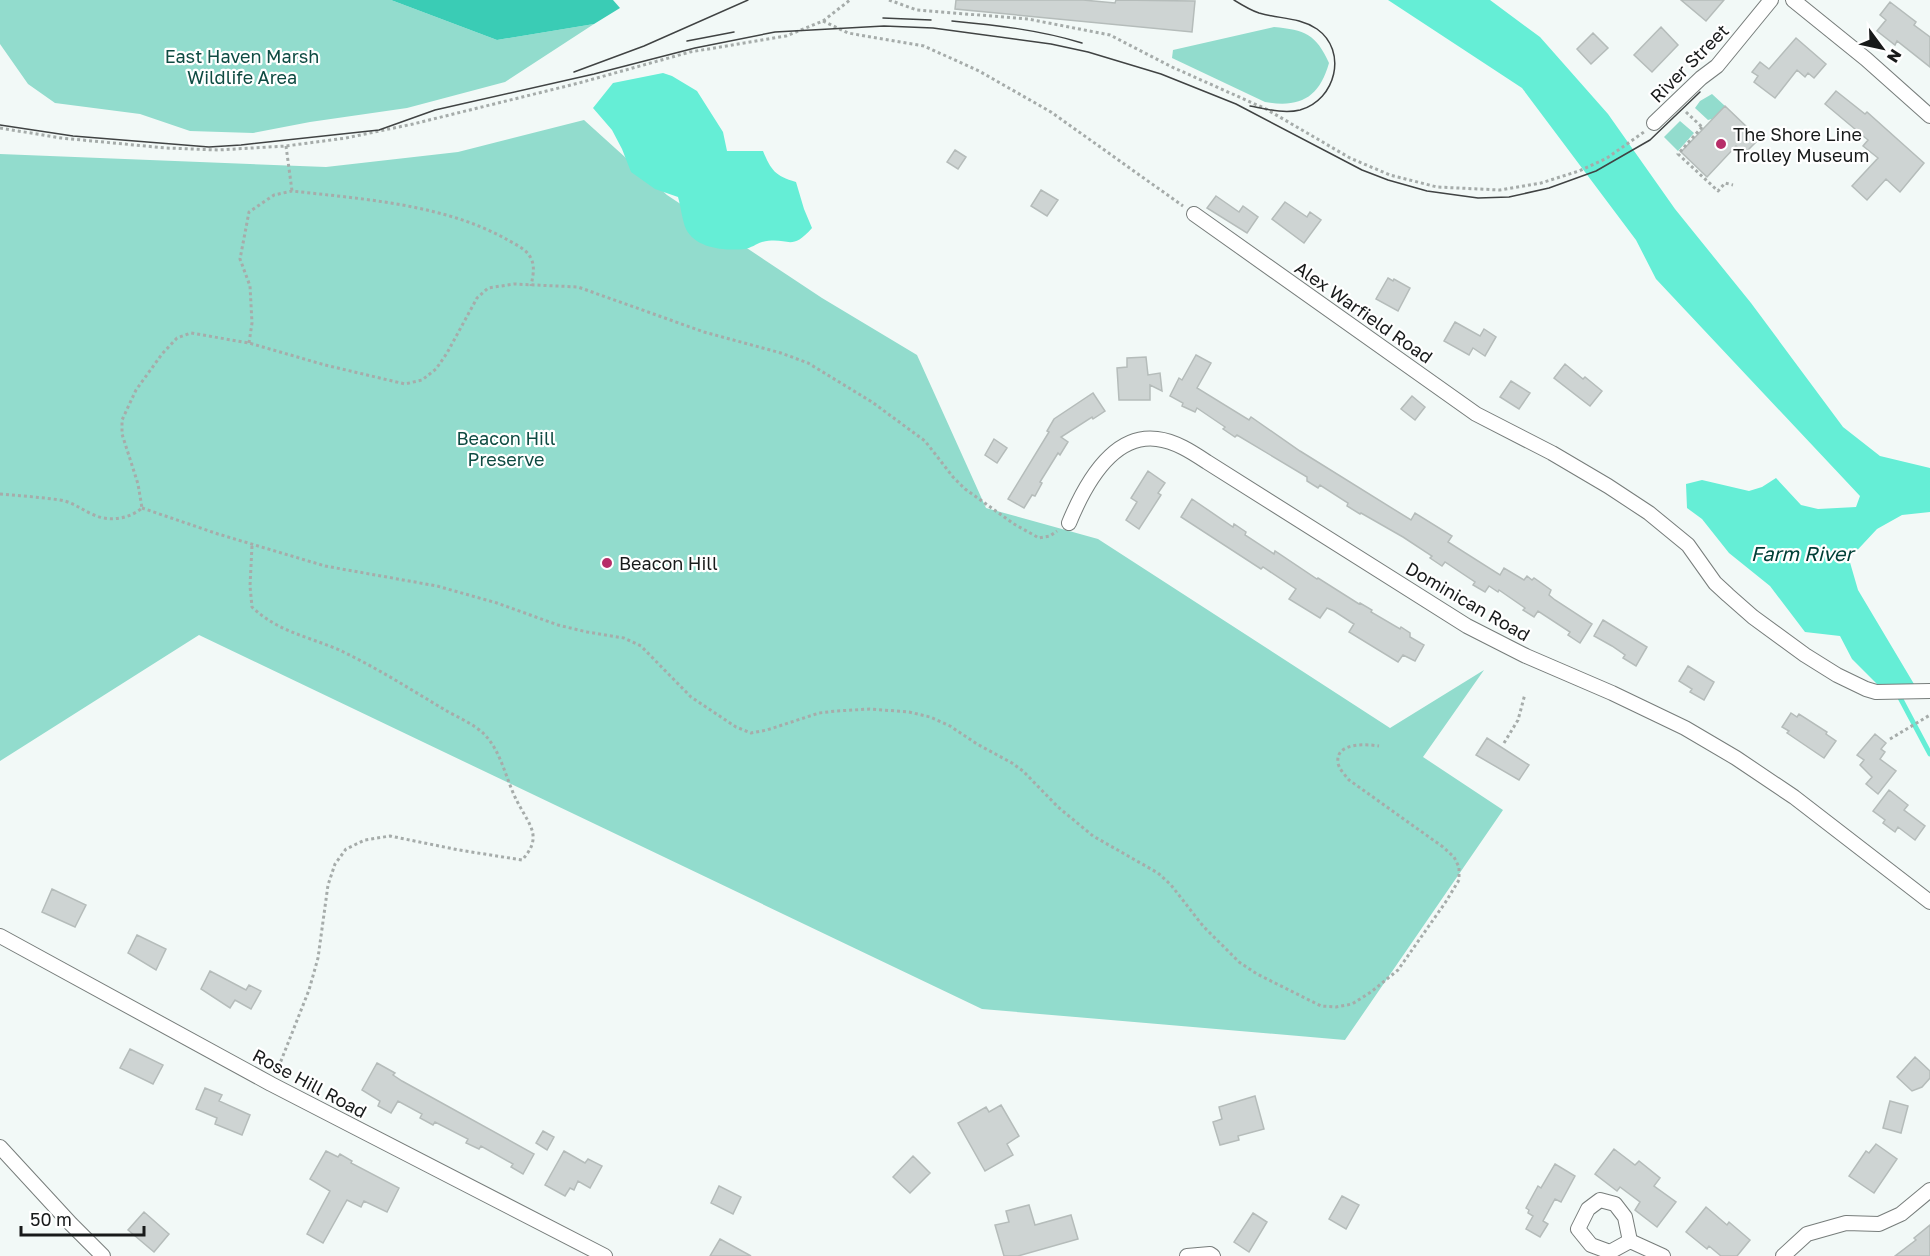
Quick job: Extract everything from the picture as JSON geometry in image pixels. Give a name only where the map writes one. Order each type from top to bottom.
[{"type":"street","name":"River Street","points":[[1654,123],[1701,78],[1717,66],[1771,0]]},
{"type":"street","points":[[1793,0],[1866,58],[1930,116]]},
{"type":"street","name":"Alex Warfield Road","points":[[1194,214],[1476,414],[1552,453],[1649,513],[1688,545],[1715,582],[1752,617],[1805,655],[1854,684],[1876,692],[1930,691]]},
{"type":"street","name":"Dominican Road","points":[[1069,523],[1078,502],[1098,470],[1119,449],[1150,438],[1171,442],[1207,462],[1467,626],[1526,656],[1675,723],[1736,758],[1794,797],[1930,902]]},
{"type":"street","name":"Rose Hill Road","points":[[0,936],[271,1084],[605,1256]]},
{"type":"street","points":[[0,1147],[103,1256]]},
{"type":"street","points":[[1783,1256],[1808,1234],[1846,1223],[1879,1224],[1901,1214],[1930,1190]]},
{"type":"street","points":[[1630,1242],[1663,1256]]},
{"type":"street","points":[[1187,1256],[1210,1254],[1213,1256]]},
{"type":"path","points":[[0,128],[61,138],[166,148],[218,150],[286,146],[346,138],[579,83],[690,52],[786,36],[823,21],[850,0]]},
{"type":"path","points":[[889,0],[917,10],[1028,19],[1120,38],[1172,67],[1266,109],[1350,158],[1390,175],[1437,187],[1482,190],[1519,188],[1551,180],[1579,171],[1607,158],[1640,135]]},
{"type":"path","points":[[823,21],[848,33],[924,46],[979,71],[1051,112],[1194,214]]},
{"type":"path","points":[[1682,109],[1702,128],[1678,154],[1718,191],[1725,183],[1733,184]]},
{"type":"path","points":[[286,146],[292,191]]},
{"type":"path","points":[[249,343],[252,323],[250,286],[240,259],[249,212],[274,195],[292,191],[402,204],[477,225],[515,244],[528,255],[534,268],[531,286]]},
{"type":"path","points":[[142,508],[138,484],[122,434],[122,420],[136,390],[162,354],[177,338],[191,333],[249,343],[325,365],[405,384],[422,380],[435,369],[447,354],[477,298],[488,288],[514,284],[578,287],[704,332],[781,352],[808,363],[872,402],[926,441],[965,489],[1023,530],[1039,538],[1050,536],[1069,523]]},
{"type":"path","points":[[0,494],[62,500],[76,504],[93,515],[105,518],[127,517],[142,508],[252,545],[325,566],[437,586],[497,603],[558,626],[624,638],[641,646],[691,697],[736,727],[751,733],[819,713],[836,711],[870,709],[909,712],[930,717],[950,726],[1012,763],[1023,771],[1058,807],[1093,836],[1158,873],[1171,885],[1203,926],[1239,962],[1257,974],[1321,1006],[1336,1007],[1352,1004],[1398,970],[1459,880],[1459,867],[1454,857],[1348,780],[1339,766],[1340,753],[1350,746],[1360,743],[1378,746]]},
{"type":"path","points":[[252,545],[250,586],[252,607],[265,619],[337,650],[393,679],[483,732],[496,749],[517,802],[530,823],[534,837],[531,850],[522,860],[390,836],[365,840],[346,849],[335,864],[328,885],[318,958],[309,990],[271,1084]]},
{"type":"path","points":[[1504,743],[1518,720],[1525,694]]},
{"type":"path","points":[[1890,740],[1930,715]]},
{"type":"green space","name":"East Haven Marsh Wildlife Area","points":[[0,0],[391,0],[497,40],[594,24],[505,82],[407,108],[253,133],[190,131],[140,114],[55,103],[28,84],[0,44]]},
{"type":"green space","points":[[1274,27],[1308,35],[1319,46],[1329,63],[1320,85],[1314,92],[1298,102],[1265,102],[1172,58],[1173,50]]},
{"type":"green space","points":[[1712,94],[1725,106],[1708,120],[1695,108],[1700,101]]},
{"type":"green space","name":"Beacon Hill Preserve","points":[[584,120],[667,195],[822,298],[917,355],[986,508],[1098,539],[1390,728],[1484,670],[1423,757],[1503,810],[1345,1040],[982,1009],[199,635],[0,761],[0,154],[326,167],[458,152]]},
{"type":"green space","points":[[1680,121],[1694,133],[1678,151],[1664,137]]},
{"type":"shaded area","points":[[391,0],[613,0],[620,8],[594,24],[497,40]]},
{"type":"water","name":"Farm River","points":[[1388,0],[1490,0],[1540,37],[1608,114],[1675,209],[1751,303],[1843,427],[1880,456],[1930,468],[1930,512],[1902,515],[1877,529],[1849,559],[1858,590],[1914,684],[1881,688],[1852,659],[1840,636],[1805,632],[1770,586],[1729,553],[1702,519],[1687,508],[1686,484],[1702,480],[1749,491],[1762,487],[1776,478],[1801,505],[1818,509],[1856,507],[1860,496],[1656,279],[1636,240],[1522,88]]},
{"type":"water","points":[[663,73],[697,91],[723,132],[727,151],[763,151],[775,171],[796,182],[812,228],[805,236],[794,242],[762,242],[745,249],[729,250],[704,245],[691,236],[686,229],[678,197],[655,189],[631,172],[612,130],[593,108],[613,83]]},
{"type":"building","points":[[956,0],[1083,0],[1115,3],[1116,0],[1195,1],[1192,32],[955,9]]},
{"type":"building","points":[[1681,0],[1724,0],[1706,21]]},
{"type":"building","points":[[1890,2],[1916,22],[1914,25],[1930,37],[1930,67],[1897,41],[1895,45],[1877,31],[1886,20],[1880,15]]},
{"type":"building","points":[[1661,27],[1678,45],[1652,72],[1634,55]]},
{"type":"building","points":[[1593,33],[1608,48],[1591,64],[1577,49]]},
{"type":"building","points":[[1796,38],[1826,64],[1814,78],[1808,73],[1805,77],[1797,70],[1775,98],[1754,82],[1758,76],[1752,72],[1760,62],[1769,69]]},
{"type":"building","points":[[1836,91],[1865,114],[1867,112],[1924,163],[1900,192],[1886,179],[1867,200],[1852,186],[1878,158],[1863,146],[1868,140],[1825,104]]},
{"type":"building","name":"The Shore Line Trolley Museum","points":[[1725,106],[1751,131],[1748,133],[1757,141],[1744,154],[1736,146],[1707,177],[1681,152]]},
{"type":"building","points":[[955,150],[966,157],[958,169],[947,162]]},
{"type":"building","points":[[1041,190],[1058,200],[1047,216],[1031,206]]},
{"type":"building","points":[[1216,196],[1239,212],[1243,206],[1258,217],[1247,233],[1207,208]]},
{"type":"building","points":[[1285,202],[1307,217],[1310,212],[1321,220],[1304,243],[1272,219]]},
{"type":"building","points":[[1388,278],[1410,288],[1398,311],[1376,299]]},
{"type":"building","points":[[1455,322],[1480,336],[1484,329],[1496,337],[1485,356],[1473,348],[1469,355],[1444,341]]},
{"type":"building","points":[[1196,355],[1211,363],[1197,388],[1249,420],[1251,417],[1300,451],[1411,520],[1415,513],[1452,536],[1448,542],[1500,575],[1504,568],[1524,580],[1527,576],[1532,580],[1534,578],[1551,590],[1549,595],[1555,600],[1592,624],[1580,643],[1568,635],[1570,632],[1538,611],[1534,617],[1499,590],[1498,592],[1489,586],[1485,592],[1473,585],[1475,582],[1445,562],[1442,566],[1430,558],[1432,556],[1347,506],[1348,503],[1320,485],[1318,488],[1307,481],[1307,477],[1237,435],[1235,437],[1223,429],[1225,427],[1197,408],[1195,412],[1182,406],[1183,403],[1170,396],[1179,378],[1182,380]]},
{"type":"building","points":[[1146,357],[1148,375],[1160,373],[1162,391],[1150,385],[1150,400],[1119,400],[1117,368],[1127,367],[1127,358]]},
{"type":"building","points":[[1565,364],[1602,391],[1590,406],[1554,378]]},
{"type":"building","points":[[1511,381],[1530,393],[1519,409],[1500,397]]},
{"type":"building","points":[[1093,393],[1105,411],[1061,437],[1068,442],[1060,455],[1058,453],[1040,482],[1042,483],[1035,496],[1032,495],[1024,508],[1008,499],[1049,432],[1047,431],[1054,419]]},
{"type":"building","points":[[1412,396],[1425,407],[1415,420],[1401,409]]},
{"type":"building","points":[[994,439],[1007,448],[997,463],[985,455]]},
{"type":"building","points":[[1148,471],[1165,483],[1158,493],[1161,495],[1139,529],[1126,520],[1137,502],[1131,498]]},
{"type":"building","points":[[1192,499],[1233,527],[1234,524],[1246,532],[1245,535],[1274,554],[1275,551],[1317,579],[1372,610],[1371,612],[1410,633],[1410,637],[1424,645],[1415,661],[1403,655],[1398,662],[1349,632],[1354,624],[1334,611],[1327,608],[1320,618],[1289,599],[1296,589],[1181,517]]},
{"type":"building","points":[[1603,620],[1647,647],[1636,666],[1623,658],[1625,655],[1594,636]]},
{"type":"building","points":[[1688,666],[1714,682],[1704,700],[1690,692],[1692,689],[1679,681]]},
{"type":"building","points":[[1791,713],[1797,717],[1799,714],[1827,732],[1826,734],[1836,741],[1824,758],[1787,733],[1789,731],[1782,727]]},
{"type":"building","points":[[1875,734],[1886,743],[1881,749],[1885,752],[1880,759],[1896,771],[1878,794],[1866,784],[1872,777],[1860,765],[1864,760],[1857,755]]},
{"type":"building","points":[[1487,738],[1529,765],[1519,780],[1476,755]]},
{"type":"building","points":[[1889,790],[1908,805],[1904,810],[1925,826],[1915,840],[1898,827],[1895,832],[1873,811]]},
{"type":"building","points":[[52,889],[86,905],[75,927],[42,912]]},
{"type":"building","points":[[137,935],[166,949],[156,970],[128,953]]},
{"type":"building","points":[[210,971],[246,990],[249,985],[261,991],[251,1009],[235,1000],[230,1008],[201,989]]},
{"type":"building","points":[[130,1049],[163,1065],[153,1084],[120,1068]]},
{"type":"building","points":[[1915,1057],[1930,1071],[1930,1078],[1922,1087],[1912,1091],[1897,1077]]},
{"type":"building","points":[[377,1063],[395,1073],[393,1075],[402,1081],[534,1154],[523,1174],[511,1167],[513,1164],[481,1146],[479,1149],[466,1143],[468,1139],[435,1122],[433,1125],[420,1118],[422,1114],[398,1101],[391,1113],[378,1106],[380,1101],[362,1090]]},
{"type":"building","points":[[205,1088],[222,1095],[219,1101],[250,1115],[242,1135],[215,1124],[217,1118],[196,1109]]},
{"type":"building","points":[[1255,1096],[1264,1129],[1238,1136],[1239,1140],[1220,1145],[1213,1122],[1222,1119],[1219,1107]]},
{"type":"building","points":[[1890,1101],[1908,1106],[1901,1133],[1883,1128]]},
{"type":"building","points":[[1001,1105],[1019,1136],[1007,1144],[1013,1155],[985,1171],[958,1123],[986,1107],[989,1112]]},
{"type":"building","points":[[543,1131],[554,1137],[547,1150],[536,1143]]},
{"type":"building","points":[[1876,1144],[1897,1159],[1874,1193],[1849,1176],[1866,1151],[1869,1153]]},
{"type":"building","points":[[1614,1149],[1635,1165],[1639,1161],[1660,1178],[1654,1186],[1676,1202],[1657,1227],[1635,1210],[1640,1202],[1620,1187],[1617,1191],[1595,1174]]},
{"type":"building","points":[[326,1151],[338,1157],[340,1154],[352,1161],[351,1163],[399,1188],[387,1212],[364,1201],[361,1207],[347,1200],[323,1243],[307,1234],[330,1191],[310,1179]]},
{"type":"building","points":[[564,1151],[585,1163],[588,1159],[602,1166],[590,1188],[578,1181],[574,1190],[570,1188],[565,1196],[545,1185]]},
{"type":"building","points":[[913,1156],[930,1173],[910,1193],[893,1177]]},
{"type":"building","points":[[1555,1164],[1575,1176],[1561,1202],[1555,1199],[1543,1221],[1548,1224],[1540,1237],[1526,1229],[1533,1216],[1526,1208],[1538,1186],[1541,1188]]},
{"type":"building","points":[[719,1186],[741,1197],[733,1214],[711,1203]]},
{"type":"building","points":[[1342,1196],[1359,1205],[1346,1229],[1329,1219]]},
{"type":"building","points":[[1029,1205],[1035,1225],[1071,1215],[1078,1239],[1018,1256],[1004,1256],[995,1225],[1009,1222],[1006,1211]]},
{"type":"building","points":[[1706,1207],[1727,1225],[1729,1222],[1750,1240],[1737,1256],[1721,1256],[1709,1246],[1707,1249],[1686,1232]]},
{"type":"building","points":[[144,1212],[169,1234],[154,1252],[128,1230]]},
{"type":"building","points":[[1253,1213],[1267,1222],[1249,1252],[1234,1242]]},
{"type":"building","points":[[1930,1225],[1930,1256],[1895,1256],[1916,1240],[1914,1238]]},
{"type":"building","points":[[720,1239],[751,1256],[710,1256]]},
{"type":"waterway","name":"Farm River","points":[[1897,692],[1930,754]]},
{"type":"tram line","points":[[574,72],[644,46],[748,0]]},
{"type":"tram line","points":[[1234,0],[1259,13],[1296,20],[1317,29],[1327,38],[1335,62],[1334,74],[1329,86],[1312,105],[1300,110],[1288,111],[1250,106]]},
{"type":"tram line","points":[[883,18],[931,20]]},
{"type":"tram line","points":[[952,21],[1034,31],[1082,43]]},
{"type":"tram line","points":[[0,125],[73,136],[209,147],[241,145],[379,130],[435,110],[594,74],[695,48],[775,32],[884,26],[933,28],[1051,44],[1088,52],[1161,74],[1236,104],[1362,170],[1427,191],[1478,198],[1509,197],[1549,188],[1596,171],[1650,140],[1700,92]]},
{"type":"tram line","points":[[687,41],[734,32]]},
{"type":"place","name":"The Shore Line Trolley Museum","points":[[1721,144]]},
{"type":"place","name":"Beacon Hill","points":[[607,563]]}]
